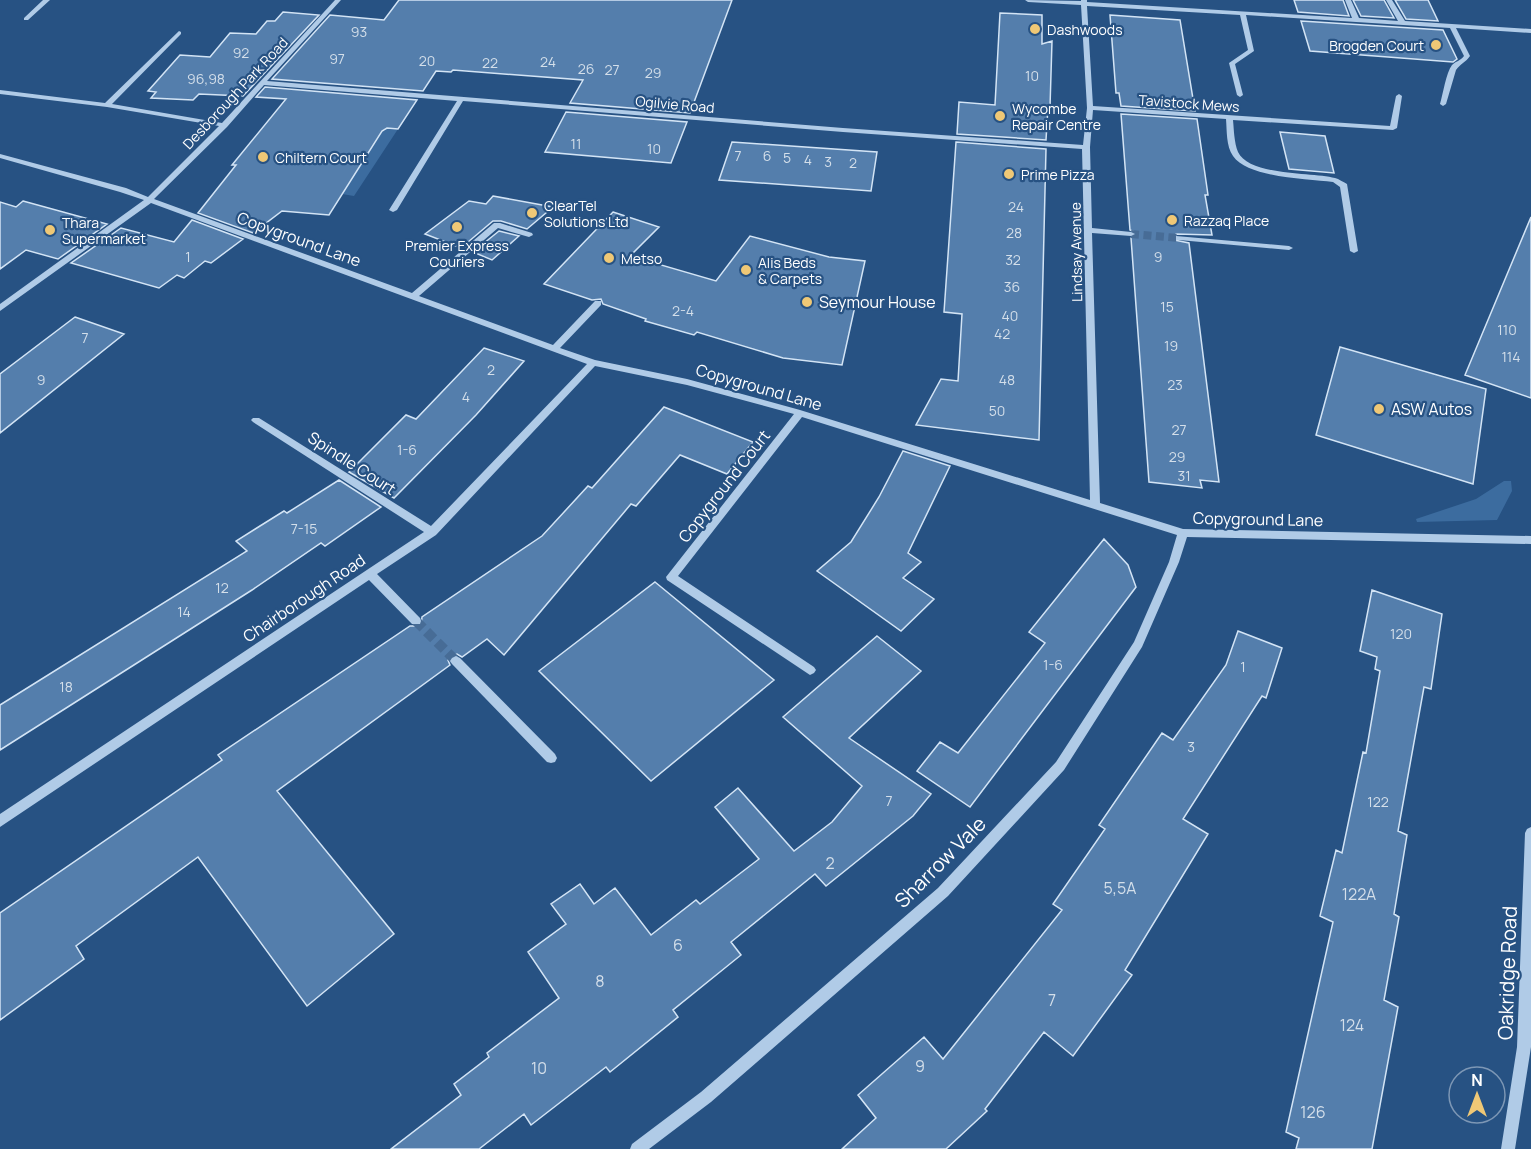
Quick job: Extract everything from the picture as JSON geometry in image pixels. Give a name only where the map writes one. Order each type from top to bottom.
[{"type":"street","points":[[26,20],[48,0]]},
{"type":"street","name":"Desborough Park Road","points":[[0,308],[148,201],[224,125],[338,0]]},
{"type":"street","points":[[1028,0],[1531,31]]},
{"type":"street","points":[[1348,0],[1356,20]]},
{"type":"street","points":[[1389,0],[1402,22]]},
{"type":"street","name":"Lindsay Avenue","points":[[1084,2],[1090,108],[1086,147],[1095,504]]},
{"type":"street","points":[[1240,95],[1232,63],[1251,51],[1243,15]]},
{"type":"street","points":[[1443,104],[1453,70],[1467,56],[1452,26]]},
{"type":"street","points":[[107,105],[179,33]]},
{"type":"street","name":"Ogilvie Road","points":[[262,83],[843,130],[1086,147]]},
{"type":"street","points":[[0,92],[107,105],[224,125]]},
{"type":"street","name":"Tavistock Mews","points":[[1090,108],[1393,128],[1399,96]]},
{"type":"street","points":[[393,210],[462,98]]},
{"type":"street","points":[[1230,118],[1236,156],[1242,163],[1265,170],[1335,180],[1344,186],[1354,251]]},
{"type":"street","name":"Copyground Lane","points":[[0,156],[123,190],[593,363],[687,382],[800,413],[1183,533],[1531,540]]},
{"type":"street","points":[[414,296],[497,225],[529,236]]},
{"type":"street","points":[[1089,230],[1131,234]]},
{"type":"street","points":[[1179,238],[1289,248]]},
{"type":"street","points":[[554,349],[598,303]]},
{"type":"street","name":"Chairborough Road","points":[[0,821],[432,532],[593,363]]},
{"type":"street","name":"Copyground Court","points":[[800,413],[671,577],[810,670]]},
{"type":"street","name":"Spindle Court","points":[[256,420],[432,532]]},
{"type":"street","name":"Sharrow Vale","points":[[637,1149],[706,1097],[943,892],[1060,766],[1138,644],[1174,562],[1183,533]]},
{"type":"street","points":[[370,574],[416,621]]},
{"type":"street","points":[[456,661],[550,758]]},
{"type":"street","name":"Oakridge Road","points":[[1508,1149],[1524,1047],[1531,833]]},
{"type":"shaded area","points":[[387,128],[398,129],[354,196],[342,194],[367,130],[384,131]]},
{"type":"shaded area","points":[[1504,481],[1511,481],[1512,491],[1497,520],[1417,522],[1416,519],[1476,499]]},
{"type":"building","points":[[399,0],[732,0],[690,113],[570,103],[583,80],[453,70],[451,72],[436,71],[423,91],[272,79],[330,15],[384,20]]},
{"type":"building","points":[[1294,0],[1343,0],[1349,16],[1298,12]]},
{"type":"building","points":[[1353,0],[1384,0],[1394,18],[1361,16]]},
{"type":"building","points":[[1395,0],[1428,0],[1438,21],[1406,19]]},
{"type":"building","points":[[283,12],[319,15],[243,96],[199,94],[193,100],[151,98],[156,92],[148,91],[180,55],[210,57],[230,33],[256,34],[267,21],[275,21]]},
{"type":"building","points":[[1000,13],[1042,15],[1042,44],[1052,41],[1050,107],[1048,107],[1046,140],[957,134],[959,102],[995,105]]},
{"type":"building","points":[[1110,15],[1180,20],[1195,111],[1121,106],[1119,93],[1116,93]]},
{"type":"building","points":[[1301,21],[1443,30],[1457,59],[1453,62],[1310,51]]},
{"type":"building","points":[[265,87],[417,100],[398,129],[387,128],[382,131],[329,215],[282,211],[253,233],[198,213],[236,165],[232,165],[286,99],[256,97]]},
{"type":"building","points":[[566,112],[687,122],[671,163],[545,152]]},
{"type":"building","points":[[1121,114],[1197,119],[1208,195],[1205,195],[1212,235],[1176,234],[1174,240],[1189,243],[1219,482],[1200,480],[1202,488],[1149,482],[1131,238],[1137,233],[1130,230]]},
{"type":"building","points":[[1280,132],[1325,136],[1334,173],[1289,169]]},
{"type":"building","points":[[732,142],[877,152],[871,191],[719,180]]},
{"type":"building","points":[[956,142],[1046,149],[1039,440],[916,425],[941,379],[958,381],[962,314],[944,312]]},
{"type":"building","points":[[493,196],[553,207],[527,229],[501,221],[493,221],[461,248],[425,234],[469,201],[486,204]]},
{"type":"building","points":[[23,201],[107,224],[58,259],[26,250],[0,269],[0,202],[16,207]]},
{"type":"building","points":[[613,212],[659,227],[630,256],[716,281],[750,236],[829,257],[865,261],[842,365],[783,358],[697,332],[694,335],[645,321],[646,319],[603,304],[601,299],[592,300],[544,284]]},
{"type":"building","points":[[1531,217],[1531,398],[1465,375]]},
{"type":"building","points":[[192,220],[243,239],[211,263],[205,261],[184,278],[177,275],[159,288],[71,263],[121,228],[174,242]]},
{"type":"building","points":[[499,231],[519,236],[492,260],[473,252]]},
{"type":"building","points":[[75,317],[124,334],[0,433],[0,374]]},
{"type":"building","points":[[1340,347],[1486,389],[1473,484],[1316,435]]},
{"type":"building","points":[[484,348],[524,361],[476,415],[394,498],[349,472],[406,415],[416,419]]},
{"type":"building","points":[[664,407],[753,442],[727,474],[680,455],[636,506],[631,504],[504,655],[487,639],[462,657],[457,654],[451,656],[448,660],[450,665],[277,791],[394,934],[307,1006],[198,857],[76,946],[84,959],[0,1020],[0,913],[222,760],[218,755],[410,626],[421,626],[422,617],[542,536],[588,486],[592,488]]},
{"type":"building","points":[[903,451],[950,466],[908,553],[921,562],[903,578],[934,599],[901,631],[817,571],[851,542],[879,497]]},
{"type":"building","points":[[339,480],[381,507],[325,546],[321,543],[252,590],[0,750],[0,705],[247,551],[236,541],[284,511],[287,513]]},
{"type":"building","points":[[1104,539],[1128,565],[1136,587],[970,807],[917,771],[940,742],[958,753],[1045,643],[1029,632]]},
{"type":"building","points":[[655,582],[774,680],[651,781],[539,671]]},
{"type":"building","points":[[1372,590],[1442,614],[1431,689],[1424,687],[1398,831],[1407,835],[1394,914],[1399,917],[1384,1000],[1398,1007],[1372,1149],[1296,1149],[1299,1138],[1286,1132],[1333,922],[1320,916],[1336,850],[1342,853],[1363,752],[1366,753],[1380,671],[1375,669],[1377,657],[1360,651]]},
{"type":"building","points":[[1238,631],[1282,648],[1266,698],[1262,696],[1183,819],[1208,834],[1125,970],[1132,975],[1073,1056],[1044,1032],[985,1109],[987,1111],[946,1149],[842,1149],[876,1118],[858,1095],[924,1037],[943,1059],[1062,910],[1053,904],[1105,829],[1099,825],[1162,733],[1173,740],[1226,665]]},
{"type":"building","points":[[877,636],[921,671],[849,738],[931,794],[913,816],[826,886],[815,874],[731,942],[741,955],[673,1010],[678,1017],[610,1072],[606,1067],[531,1125],[524,1114],[479,1149],[391,1149],[461,1095],[454,1084],[489,1057],[487,1053],[559,998],[528,952],[566,924],[551,904],[580,884],[594,904],[615,888],[651,935],[696,900],[700,904],[759,859],[715,807],[738,788],[794,851],[832,822],[862,786],[783,717]]},
{"type":"tunnel","points":[[1131,234],[1179,238]]},
{"type":"tunnel","points":[[416,621],[456,661]]},
{"type":"place","name":"Dashwoods","points":[[1035,29]]},
{"type":"place","name":"Brogden Court","points":[[1436,45]]},
{"type":"place","name":"Wycombe Repair Centre","points":[[1000,116]]},
{"type":"place","name":"Chiltern Court","points":[[263,157]]},
{"type":"place","name":"Prime Pizza","points":[[1009,174]]},
{"type":"place","name":"ClearTel Solutions Ltd","points":[[532,213]]},
{"type":"place","name":"Razzaq Place","points":[[1172,220]]},
{"type":"place","name":"Premier Express Couriers","points":[[457,227]]},
{"type":"place","name":"Thara Supermarket","points":[[50,230]]},
{"type":"place","name":"Metso","points":[[609,258]]},
{"type":"place","name":"Alis Beds & Carpets","points":[[746,270]]},
{"type":"place","name":"Seymour House","points":[[807,302]]},
{"type":"place","name":"ASW Autos","points":[[1379,409]]}]
